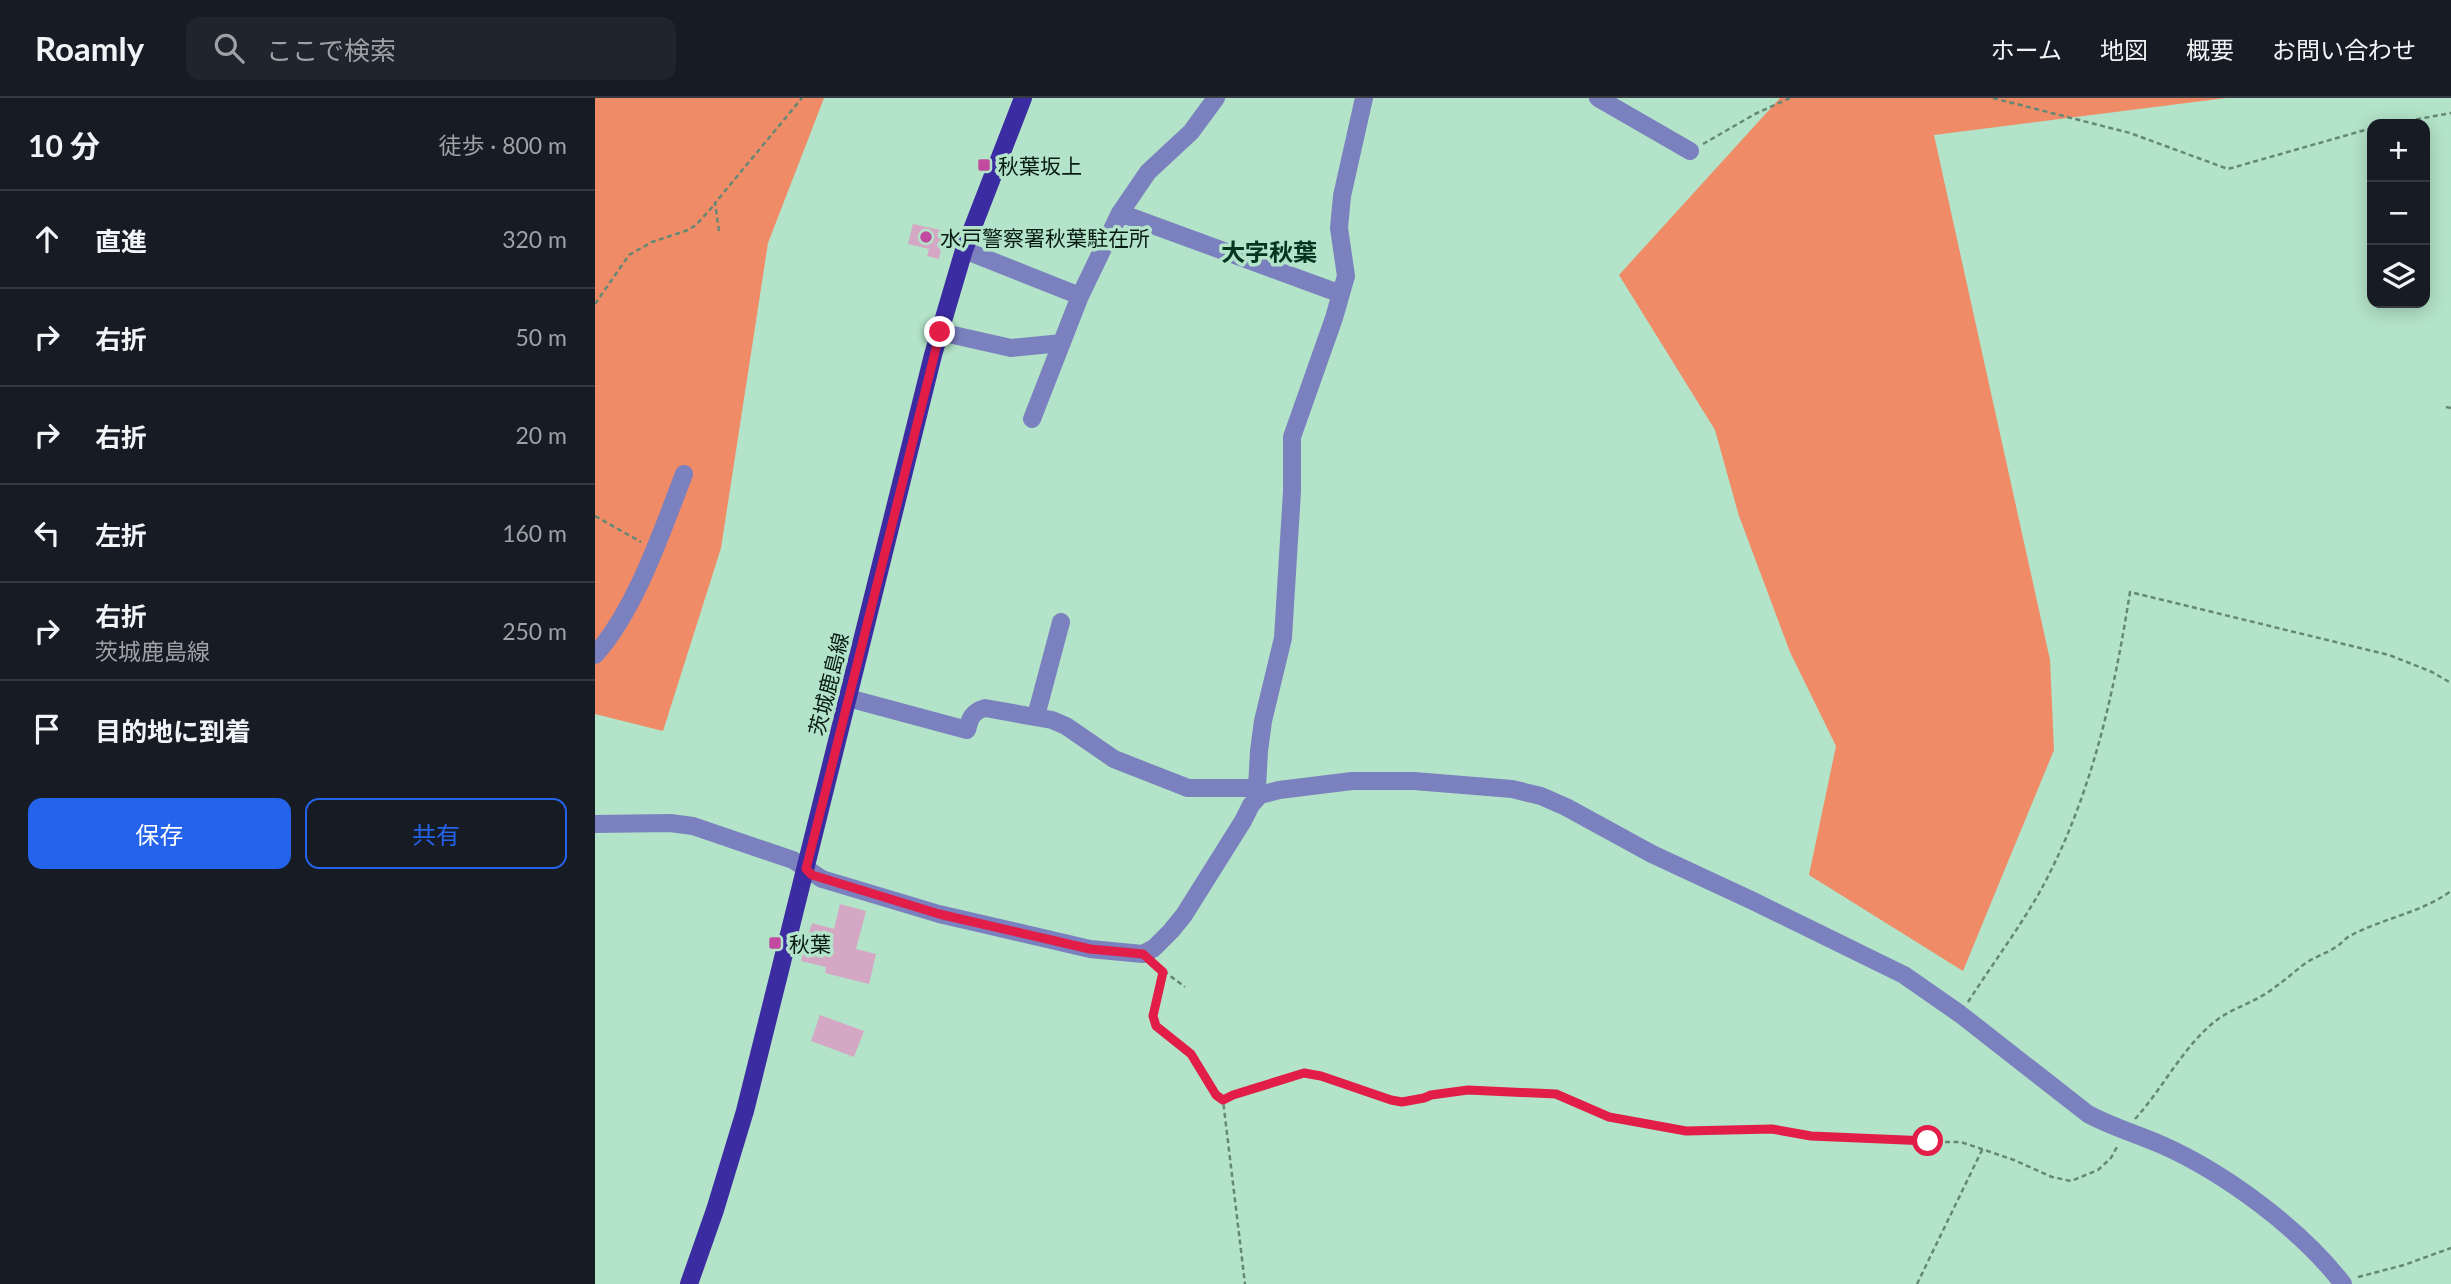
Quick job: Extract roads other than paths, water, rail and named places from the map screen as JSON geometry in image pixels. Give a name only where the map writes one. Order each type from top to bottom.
[{"type":"main road","name":"茨城鹿島線","points":[[689,1284],[745,1111],[940,332],[964,250],[1023,98]]},
{"type":"street","points":[[1032,419],[1080,296],[1120,212],[1148,172],[1191,132],[1216,98]]},
{"type":"street","points":[[595,824],[670,823],[693,826],[793,860],[822,879],[939,914],[1090,949],[1143,954],[1154,948],[1184,915],[1259,792],[1259,751],[1263,721],[1283,638],[1291,513],[1292,437],[1346,276],[1339,228],[1342,196],[1364,98]]},
{"type":"street","points":[[1598,98],[1689,151]]},
{"type":"street","points":[[1120,212],[1341,294]]},
{"type":"street","points":[[964,250],[1080,296]]},
{"type":"street","points":[[940,332],[1011,348],[1062,343]]},
{"type":"street","points":[[595,655],[608,640],[643,577],[684,474]]},
{"type":"street","points":[[1036,716],[1061,622]]},
{"type":"street","points":[[848,698],[967,730],[970,717],[985,708],[1036,716],[1066,726],[1114,759],[1188,788],[1259,792],[1388,780],[1512,789],[1541,796],[1652,854],[1904,975],[1960,1014],[2088,1114],[2125,1132],[2160,1144],[2228,1180],[2309,1247],[2342,1283]]},
{"type":"place","name":"秋葉坂上","points":[[984,165]]},
{"type":"place","name":"水戸警察署秋葉駐在所","points":[[926,237]]},
{"type":"place","name":"秋葉","points":[[775,943]]},
{"type":"district","name":"大字秋葉","points":[[1269,251]]}]
